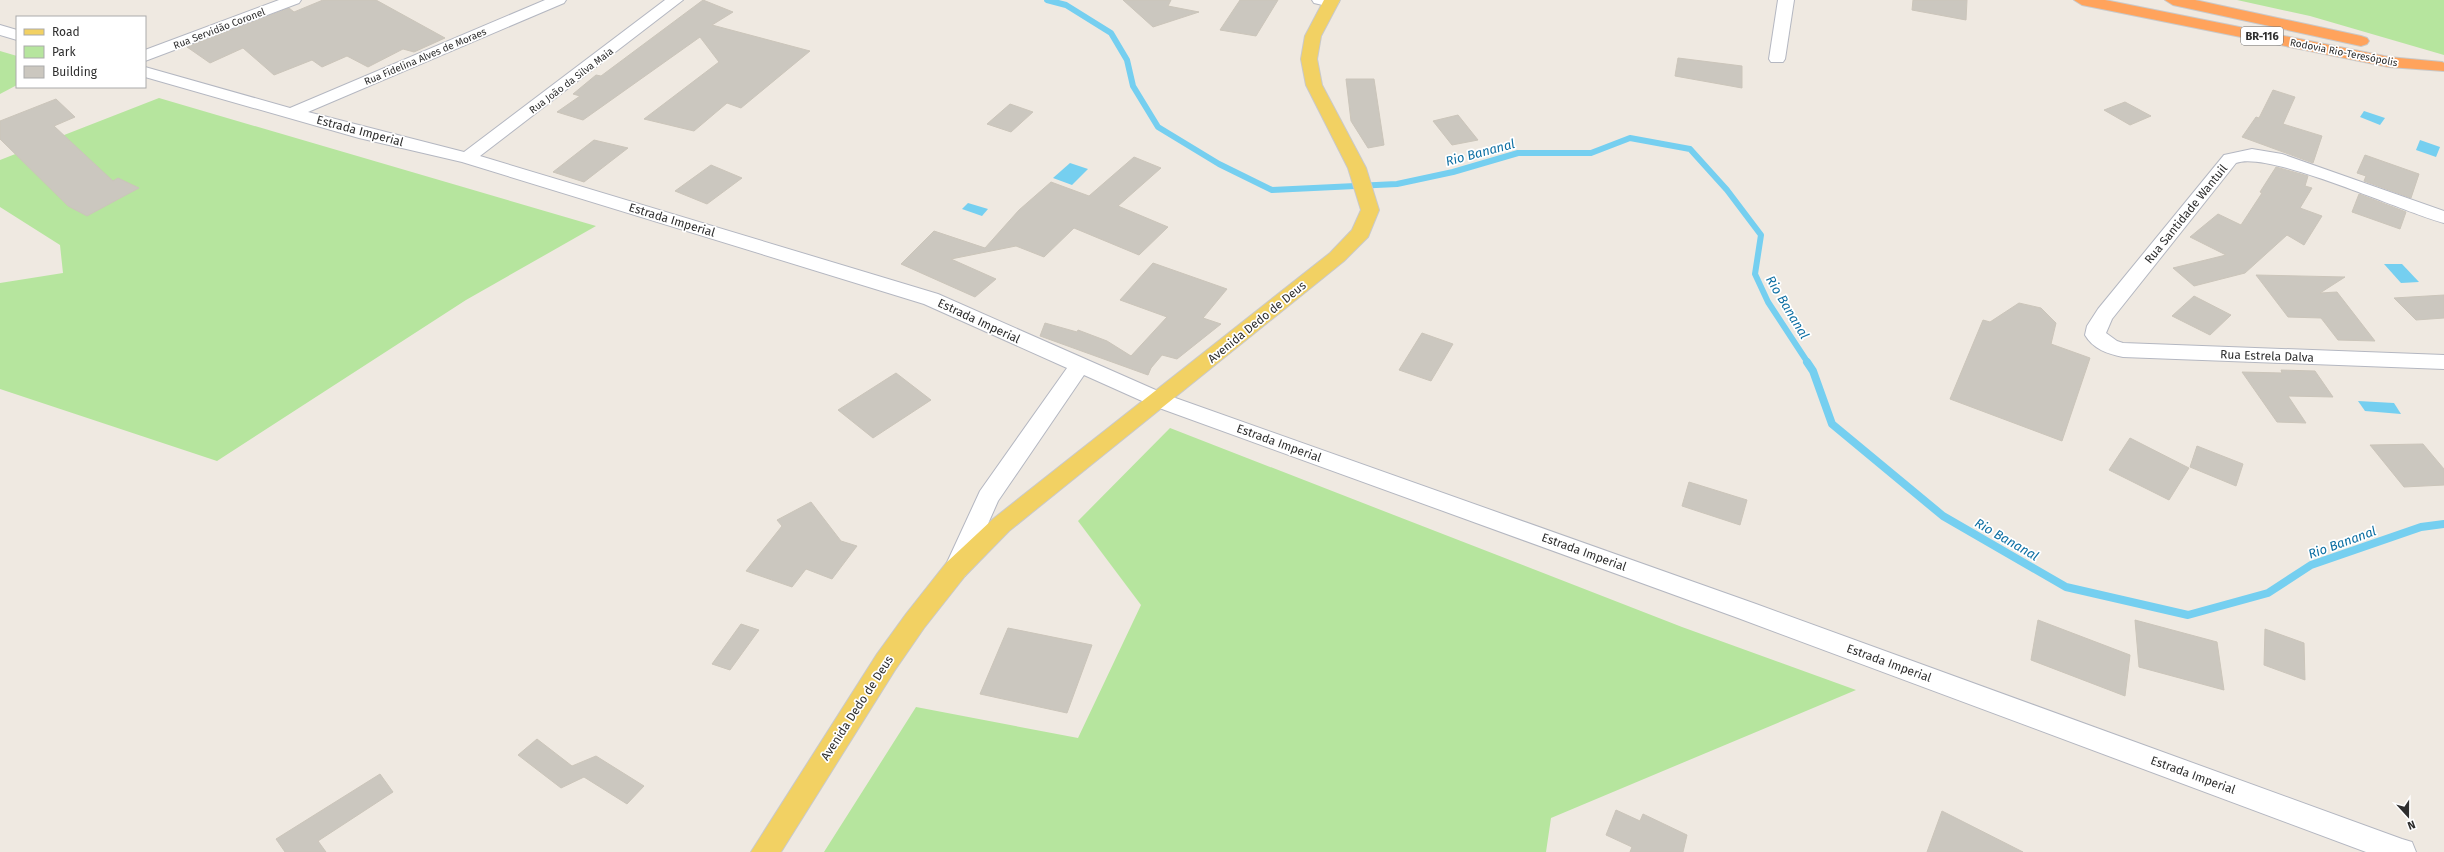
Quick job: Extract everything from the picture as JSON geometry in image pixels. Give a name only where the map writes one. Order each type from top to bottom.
[{"type":"highway","name":"Rodovia Rio-Teresópolis","points":[[2082,0],[2389,62],[2443,67]]},
{"type":"highway","name":"Rodovia Rio-Teresópolis","points":[[2173,0],[2379,45],[2443,67]]},
{"type":"main road","name":"Avenida Dedo de Deus","points":[[765,852],[886,662],[956,569],[1001,524],[1159,400],[1337,256],[1361,233],[1370,210],[1357,168],[1314,85],[1309,59],[1314,36],[1328,1]]},
{"type":"street","name":"Rua Servidão Coronel","points":[[146,56],[293,0]]},
{"type":"street","name":"Rua Fidelina Alves de Moraes","points":[[292,113],[558,0]]},
{"type":"street","name":"Rua João da Silva Maia","points":[[467,158],[675,0]]},
{"type":"street","points":[[1777,59],[1786,0]]},
{"type":"street","points":[[0,30],[16,35]]},
{"type":"street","name":"Estrada Imperial","points":[[146,72],[365,134],[467,158],[931,299],[1079,366],[1159,400],[1748,611],[2402,852]]},
{"type":"street","name":"Rua Santidade Wantuil","points":[[2095,335],[2097,326],[2105,314],[2230,159],[2239,155],[2252,154],[2276,158],[2444,217]]},
{"type":"street","name":"Rua Estrela Dalva","points":[[2095,335],[2110,347],[2123,350],[2444,362]]},
{"type":"street","name":"Avenida Dedo de Deus","points":[[956,569],[988,497],[1079,366]]},
{"type":"green space","points":[[2237,0],[2444,0],[2444,55],[2310,16]]},
{"type":"green space","points":[[0,51],[16,56],[16,86],[0,94]]},
{"type":"green space","points":[[159,98],[596,226],[466,300],[217,461],[0,389],[0,283],[63,273],[60,245],[0,207],[0,160]]},
{"type":"green space","points":[[1170,428],[1682,627],[1856,690],[1551,818],[1546,852],[824,852],[916,707],[1078,738],[1141,605],[1078,521]]},
{"type":"water","points":[[2364,111],[2385,118],[2380,125],[2360,117]]},
{"type":"water","points":[[2420,140],[2440,147],[2436,157],[2416,150]]},
{"type":"water","points":[[1070,163],[1088,169],[1072,185],[1053,178]]},
{"type":"water","points":[[968,203],[988,209],[982,216],[962,209]]},
{"type":"water","points":[[2384,264],[2402,264],[2419,282],[2401,283]]},
{"type":"water","points":[[2358,401],[2394,403],[2401,414],[2365,411]]},
{"type":"building","points":[[323,0],[376,0],[445,38],[414,52],[403,49],[368,67],[347,56],[322,67],[312,60],[274,75],[243,48],[210,63],[187,47],[289,8],[294,12]]},
{"type":"building","points":[[703,0],[733,12],[712,25],[810,51],[741,108],[727,103],[694,131],[644,119],[719,62],[700,37],[583,120],[557,112],[580,96],[573,94],[596,75],[601,76]]},
{"type":"building","points":[[1123,0],[1171,0],[1168,6],[1199,12],[1153,27]]},
{"type":"building","points":[[1240,0],[1278,0],[1256,36],[1220,30]]},
{"type":"building","points":[[1913,0],[1967,0],[1966,20],[1912,10]]},
{"type":"building","points":[[1678,58],[1742,66],[1742,88],[1675,76]]},
{"type":"building","points":[[1346,79],[1374,79],[1384,145],[1368,148],[1351,121]]},
{"type":"building","points":[[2273,90],[2295,97],[2283,124],[2322,136],[2313,163],[2242,137],[2256,117],[2259,118]]},
{"type":"building","points":[[56,99],[75,117],[54,126],[113,181],[118,178],[139,188],[87,216],[68,206],[0,139],[0,121]]},
{"type":"building","points":[[2125,102],[2151,116],[2130,125],[2104,110]]},
{"type":"building","points":[[1010,104],[1033,112],[1011,132],[987,124]]},
{"type":"building","points":[[1458,115],[1478,140],[1452,145],[1433,121]]},
{"type":"building","points":[[594,140],[628,148],[584,182],[553,172]]},
{"type":"building","points":[[2365,155],[2419,174],[2411,198],[2364,181],[2366,176],[2357,173]]},
{"type":"building","points":[[1134,157],[1161,168],[1118,206],[1168,227],[1139,255],[1074,228],[1044,257],[1016,246],[951,259],[996,279],[975,297],[901,264],[934,231],[985,248],[1019,210],[1051,182],[1089,196]]},
{"type":"building","points":[[711,165],[742,178],[707,204],[675,191]]},
{"type":"building","points":[[2276,167],[2308,176],[2305,186],[2312,188],[2300,208],[2322,216],[2304,245],[2287,235],[2245,273],[2194,286],[2173,268],[2226,255],[2190,237],[2218,214],[2241,225],[2262,193],[2260,192]]},
{"type":"building","points":[[2359,194],[2406,212],[2400,229],[2352,212]]},
{"type":"building","points":[[1153,263],[1227,289],[1203,318],[1221,324],[1177,359],[1162,355],[1151,368],[1148,375],[1040,336],[1045,323],[1077,332],[1078,330],[1107,341],[1131,356],[1167,317],[1120,300]]},
{"type":"building","points":[[2256,275],[2345,277],[2320,293],[2337,292],[2375,341],[2338,340],[2321,318],[2288,317]]},
{"type":"building","points":[[2444,295],[2444,318],[2416,320],[2394,298]]},
{"type":"building","points":[[2194,296],[2231,315],[2210,335],[2172,316]]},
{"type":"building","points":[[2019,303],[2041,308],[2056,323],[2051,344],[2090,358],[2062,441],[1950,399],[1983,320],[1990,322]]},
{"type":"building","points":[[1422,333],[1453,344],[1431,381],[1399,370]]},
{"type":"building","points":[[2281,370],[2315,371],[2333,397],[2288,396],[2306,423],[2277,422],[2242,372],[2282,373]]},
{"type":"building","points":[[896,373],[931,400],[873,438],[838,410]]},
{"type":"building","points":[[2130,438],[2189,468],[2169,500],[2109,470]]},
{"type":"building","points":[[2423,444],[2444,469],[2444,485],[2404,487],[2370,445]]},
{"type":"building","points":[[2197,446],[2243,464],[2236,486],[2190,467]]},
{"type":"building","points":[[1689,482],[1747,500],[1740,525],[1682,506]]},
{"type":"building","points":[[811,502],[841,541],[857,546],[832,579],[806,569],[792,587],[746,571],[782,526],[777,520]]},
{"type":"building","points":[[2038,620],[2130,655],[2125,696],[2031,660]]},
{"type":"building","points":[[2135,620],[2217,642],[2224,690],[2139,667]]},
{"type":"building","points":[[741,624],[759,630],[730,670],[712,664]]},
{"type":"building","points":[[1008,628],[1092,645],[1067,713],[980,694]]},
{"type":"building","points":[[2265,629],[2304,643],[2305,680],[2264,665]]},
{"type":"building","points":[[537,739],[572,766],[596,756],[644,786],[627,804],[584,777],[561,788],[518,755]]},
{"type":"building","points":[[380,774],[393,792],[318,841],[326,852],[285,852],[276,839]]},
{"type":"building","points":[[1616,810],[1640,821],[1643,814],[1687,835],[1683,852],[1630,852],[1632,847],[1606,835]]},
{"type":"building","points":[[1942,811],[2023,852],[1927,852]]},
{"type":"waterway","name":"Rio Bananal","points":[[1047,0],[1066,5],[1111,33],[1127,60],[1133,86],[1158,127],[1219,164],[1272,190],[1397,184],[1453,172],[1518,153],[1591,153],[1630,138],[1690,149],[1727,190],[1761,235],[1755,274],[1768,302],[1808,363]]},
{"type":"waterway","name":"Rio Bananal","points":[[1807,362],[1813,371],[1832,424],[1943,516],[2066,587],[2188,615],[2268,593],[2311,565],[2421,527],[2444,524]]}]
